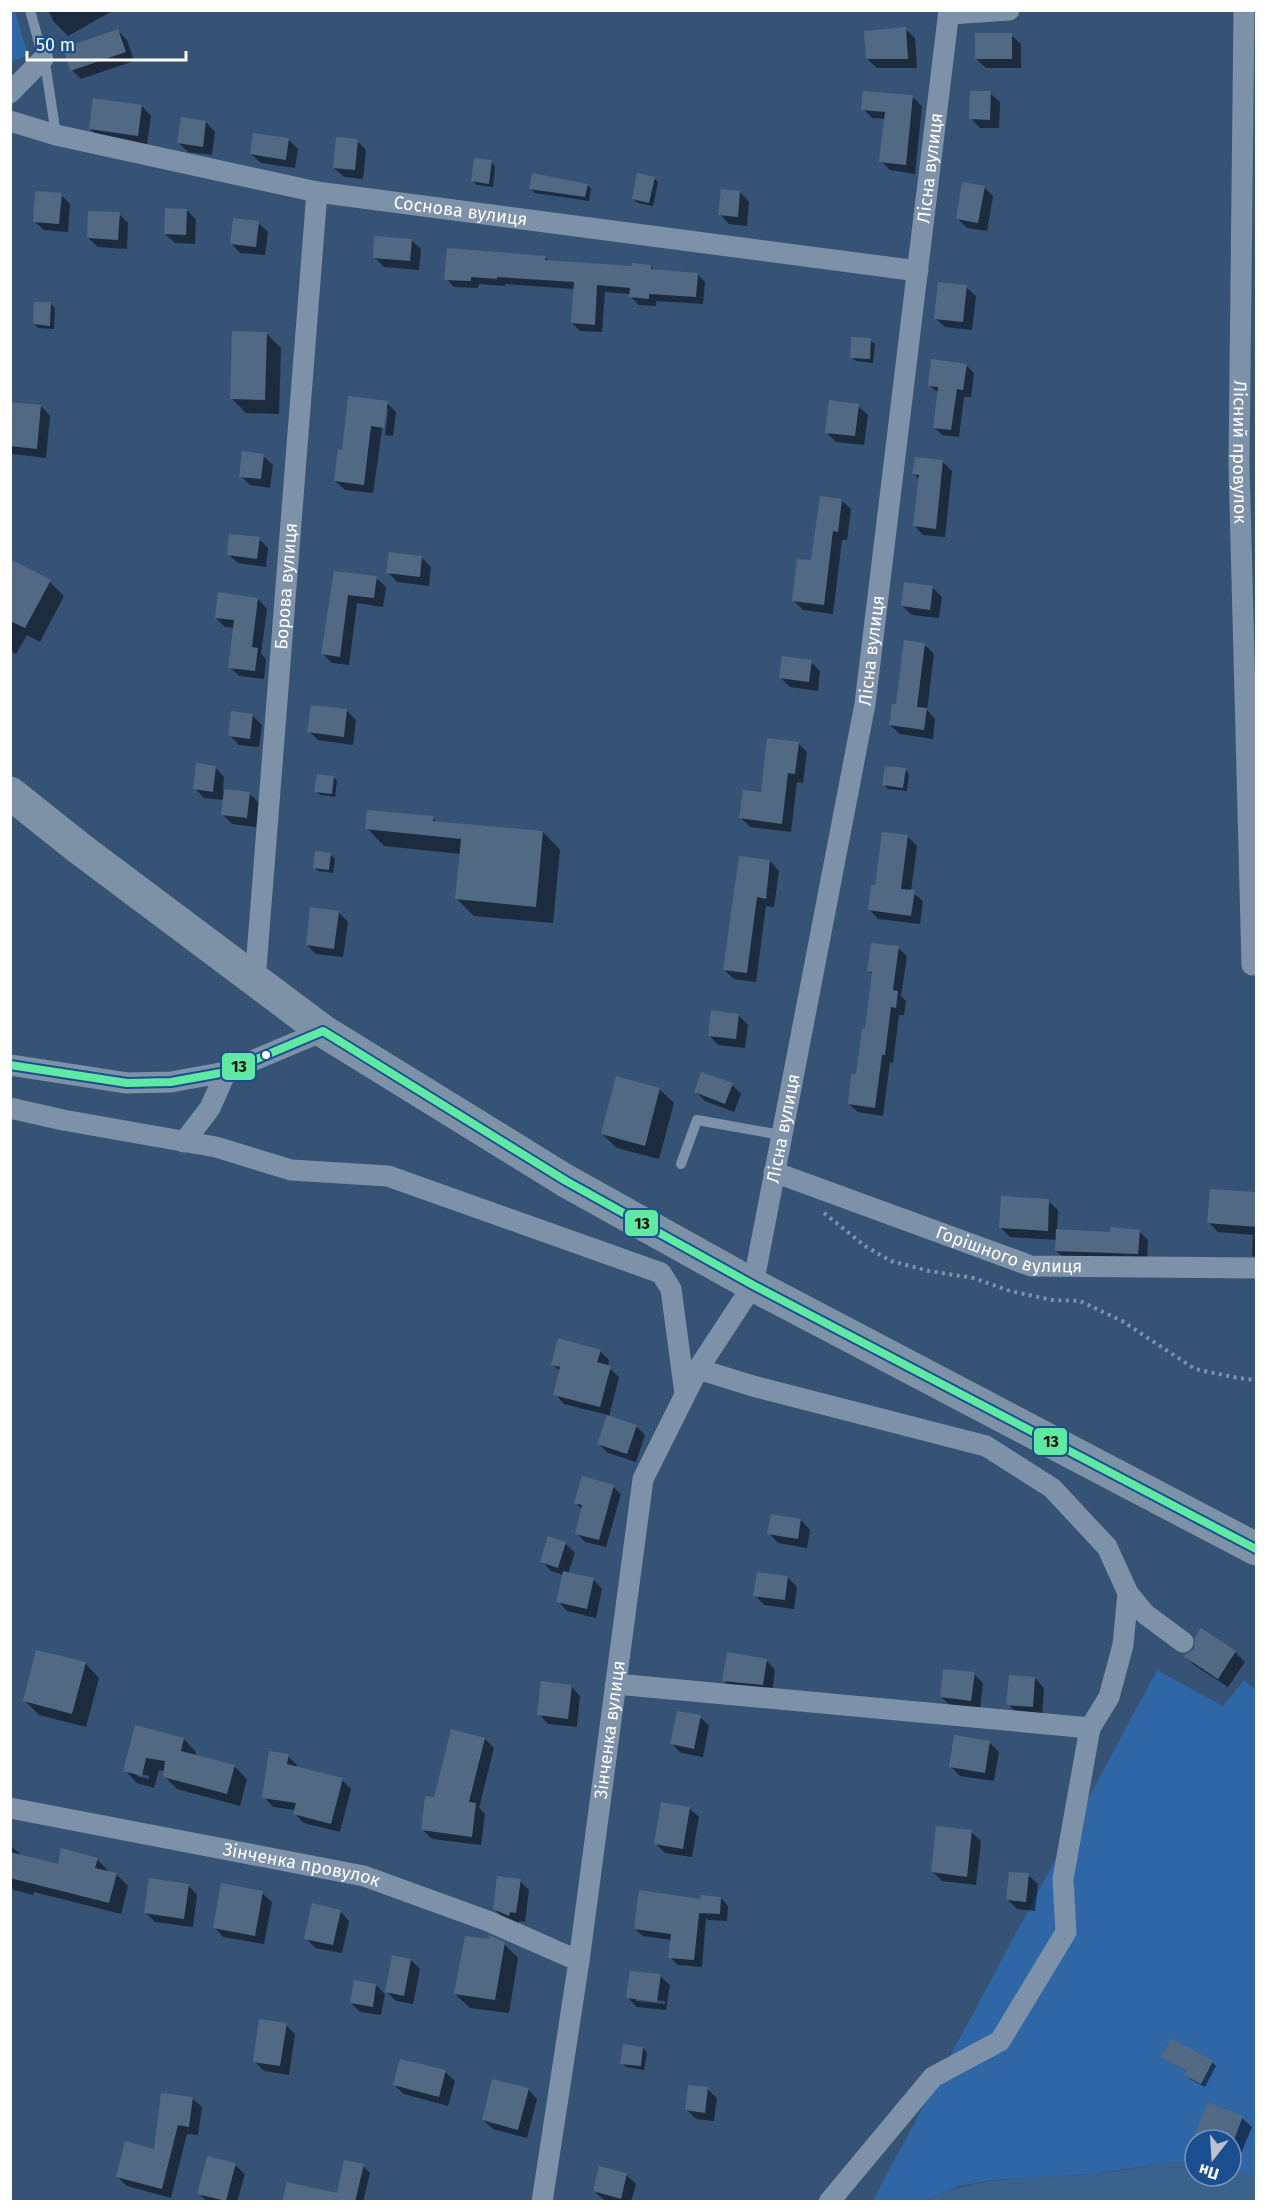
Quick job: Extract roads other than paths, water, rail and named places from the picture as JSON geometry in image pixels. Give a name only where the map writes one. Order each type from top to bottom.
[{"type":"highway","points":[[10,794],[323,1031],[567,1181],[753,1285],[1257,1549]]},
{"type":"street","points":[[950,12],[1009,10]]},
{"type":"street","name":"Лісний провулок","points":[[1244,10],[1239,464],[1252,965]]},
{"type":"street","name":"Лісна вулиця","points":[[753,1285],[865,704],[950,12]]},
{"type":"street","points":[[10,93],[43,59]]},
{"type":"street","name":"Соснова вулиця","points":[[10,122],[56,135],[317,192],[918,271]]},
{"type":"street","name":"Борова вулиця","points":[[255,981],[317,192]]},
{"type":"street","points":[[10,1065],[127,1083],[171,1082],[226,1072],[323,1031]]},
{"type":"street","points":[[184,1142],[210,1108],[226,1072]]},
{"type":"street","points":[[10,1108],[63,1120],[216,1147],[291,1170],[388,1176],[661,1274],[671,1289],[685,1394]]},
{"type":"street","name":"Горішного вулиця","points":[[774,1172],[1031,1266],[1257,1268]]},
{"type":"street","name":"Зінченка вулиця","points":[[542,2202],[579,1961],[643,1479],[698,1369],[753,1285]]},
{"type":"street","points":[[698,1369],[753,1386],[986,1446],[1052,1488],[1107,1547],[1128,1593],[1145,1614],[1183,1642]]},
{"type":"street","points":[[829,2202],[933,2077],[1000,2041],[1066,1932],[1063,1879],[1090,1728],[1109,1697],[1123,1645],[1128,1593]]},
{"type":"street","points":[[616,1684],[1090,1728]]},
{"type":"street","name":"Зінченка провулок","points":[[10,1808],[364,1876],[488,1921],[579,1961]]},
{"type":"lane","points":[[30,10],[43,59],[56,135]]},
{"type":"lane","points":[[681,1164],[697,1120],[781,1135]]}]
